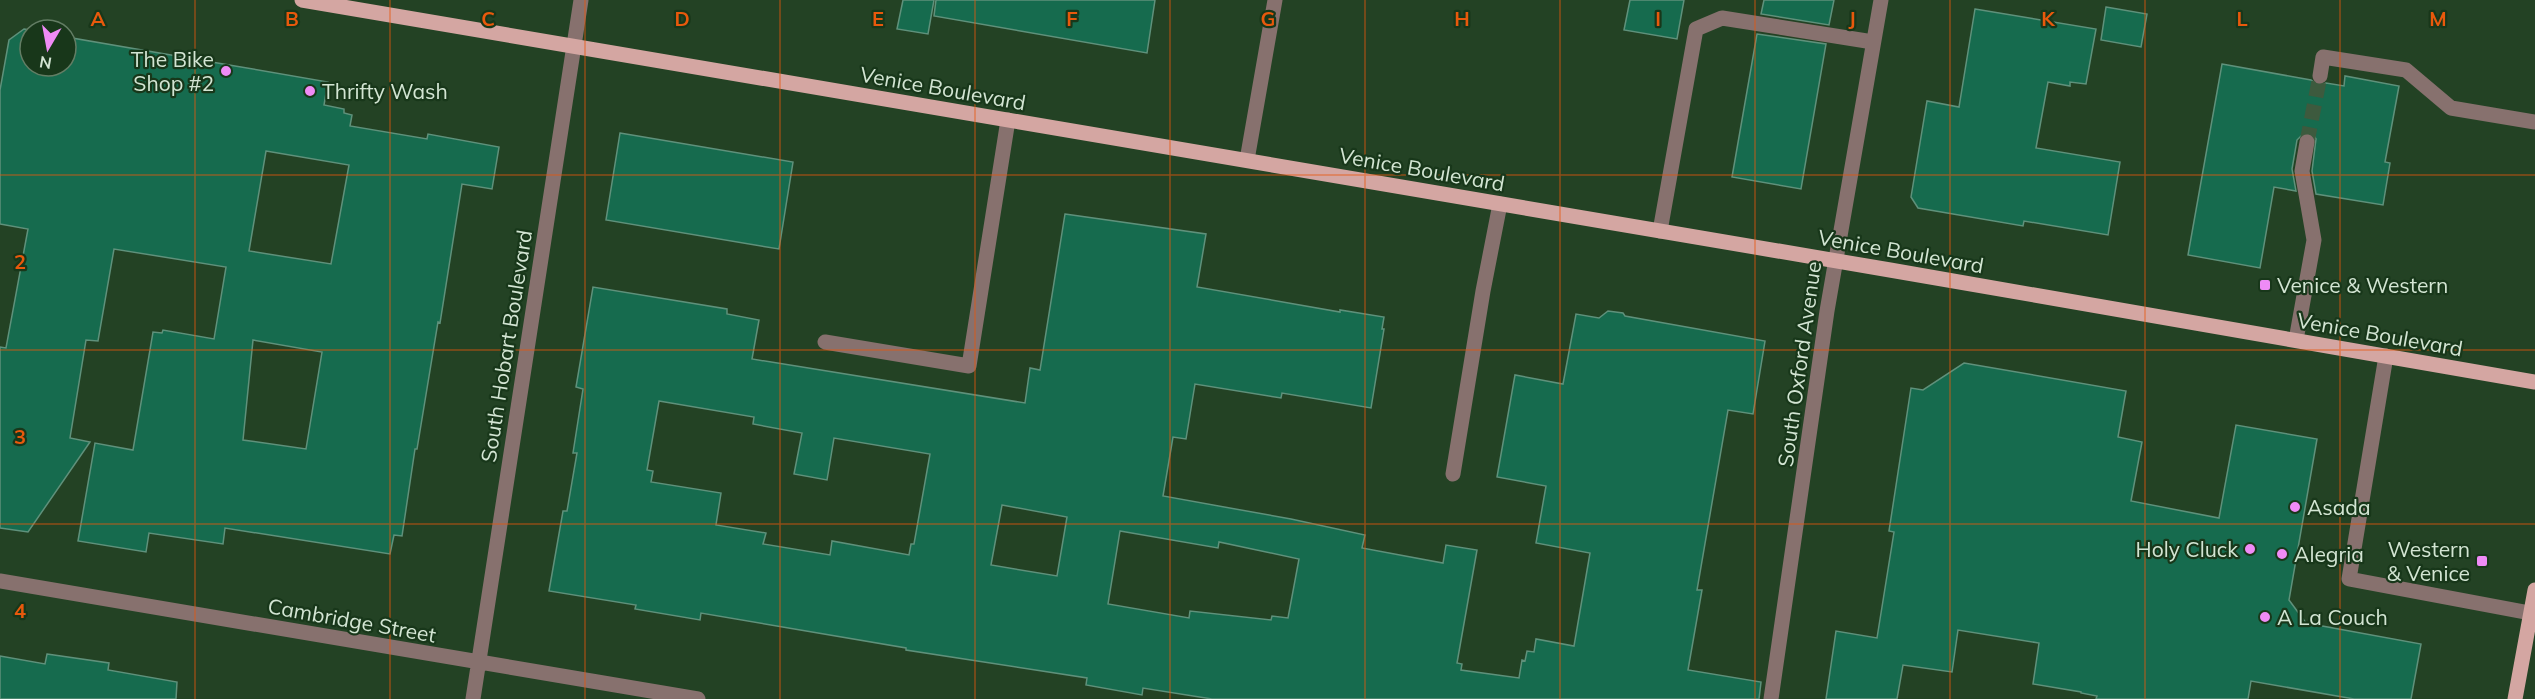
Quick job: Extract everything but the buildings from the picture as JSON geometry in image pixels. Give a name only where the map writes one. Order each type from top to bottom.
[{"type":"main road","name":"Venice Boulevard","points":[[302,0],[2535,382]]},
{"type":"main road","points":[[2515,699],[2535,590]]},
{"type":"street","name":"South Hobart Boulevard","points":[[473,699],[581,0]]},
{"type":"street","points":[[1247,160],[1275,0]]},
{"type":"street","name":"South Oxford Avenue","points":[[1771,699],[1835,261],[1881,0]]},
{"type":"street","points":[[1660,231],[1696,29],[1722,18],[1873,42]]},
{"type":"street","points":[[2319,76],[2323,57],[2406,70],[2451,108],[2535,122]]},
{"type":"street","points":[[825,342],[969,366],[1008,120]]},
{"type":"street","points":[[2296,340],[2314,240],[2302,171],[2307,142]]},
{"type":"street","points":[[1454,474],[1483,291],[1500,204]]},
{"type":"street","points":[[2386,356],[2349,579],[2530,613]]},
{"type":"street","name":"Cambridge Street","points":[[0,581],[698,699]]},
{"type":"tunnel","points":[[2307,142],[2320,76]]},
{"type":"place","name":"The Bike Shop #2","points":[[226,71]]},
{"type":"place","name":"Thrifty Wash","points":[[310,91]]},
{"type":"place","name":"Venice & Western","points":[[2265,285]]},
{"type":"place","name":"Asada","points":[[2295,507]]},
{"type":"place","name":"Holy Cluck","points":[[2250,549]]},
{"type":"place","name":"Alegria","points":[[2282,554]]},
{"type":"place","name":"Western & Venice","points":[[2482,561]]},
{"type":"place","name":"A La Couch","points":[[2265,617]]}]
